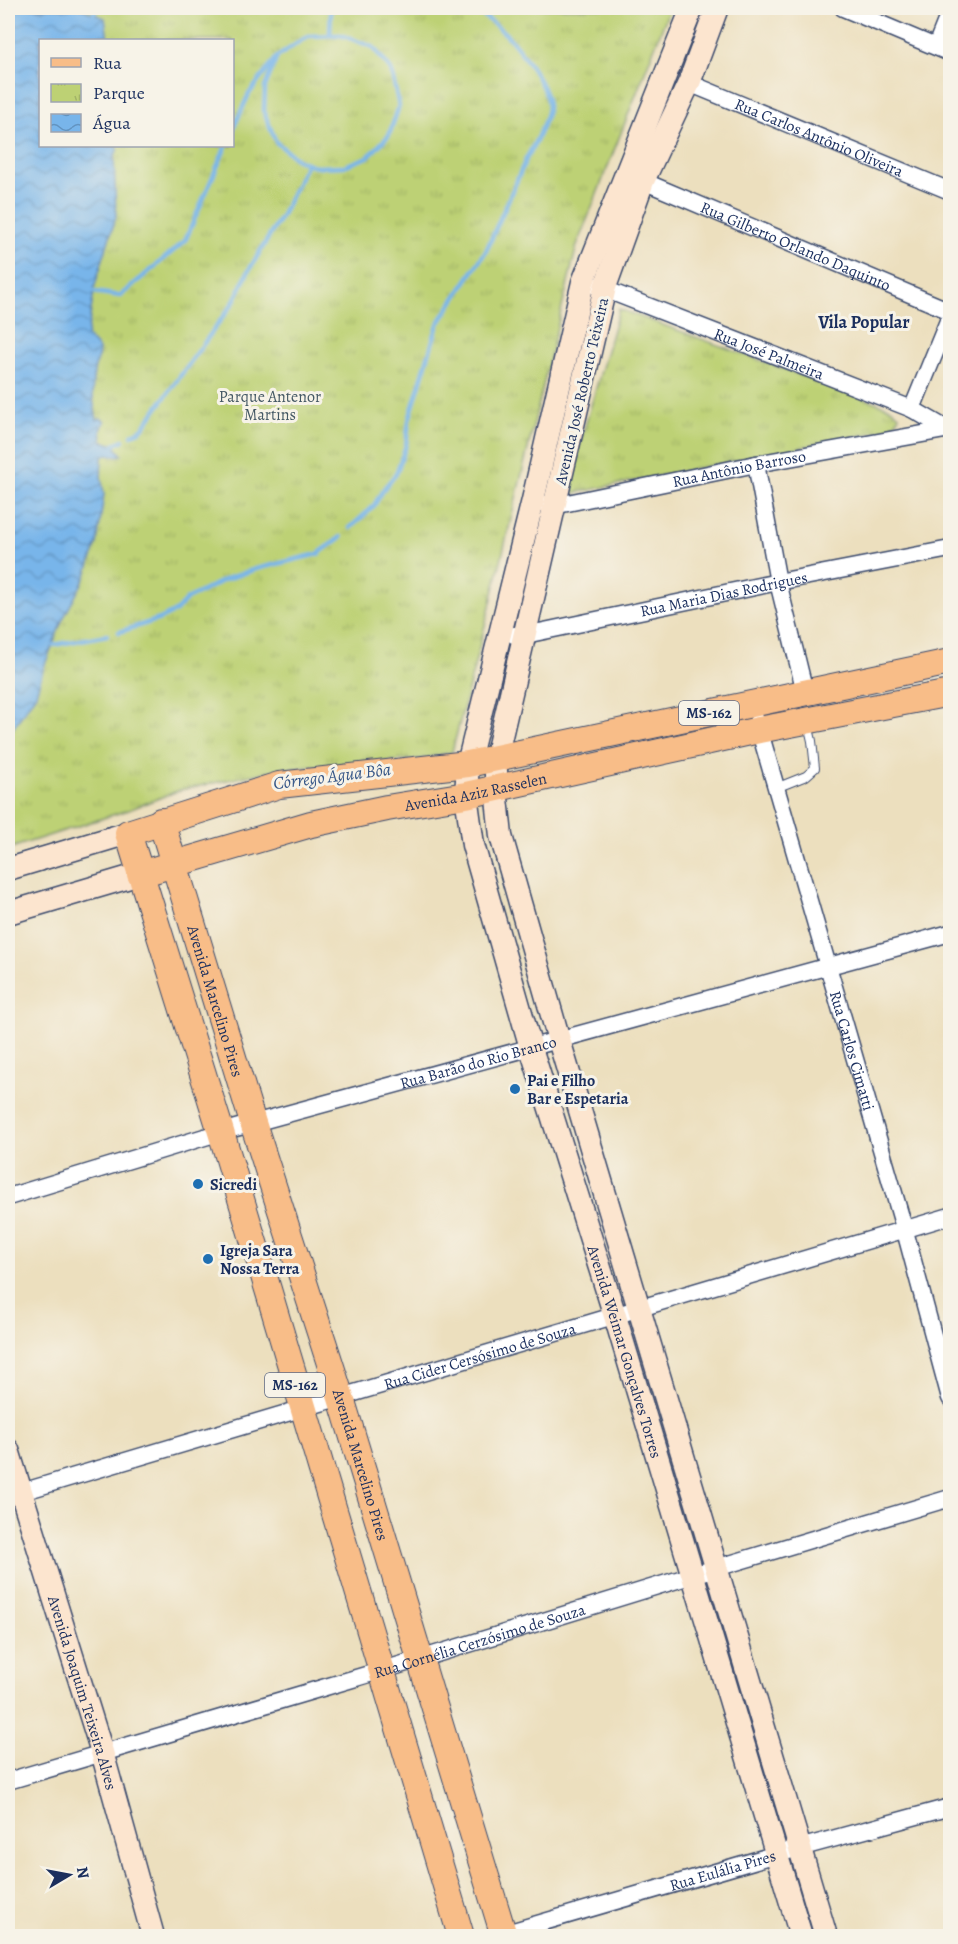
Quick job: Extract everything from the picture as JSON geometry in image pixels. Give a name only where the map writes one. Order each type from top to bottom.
[{"type":"main road","name":"Avenida José Roberto Teixeira","points":[[496,789],[496,758],[525,635],[543,503],[594,285],[692,8]]},
{"type":"main road","name":"Avenida José Roberto Teixeira","points":[[594,285],[689,83],[717,8]]},
{"type":"main road","name":"Avenida José Roberto Teixeira","points":[[468,764],[498,634],[543,503]]},
{"type":"main road","name":"Avenida Aziz Rasselen","points":[[8,869],[279,785],[468,764],[951,662]]},
{"type":"main road","name":"Avenida Aziz Rasselen","points":[[8,913],[310,824],[496,789],[759,730],[951,693]]},
{"type":"main road","name":"Avenida Weimar Gonçalves Torres","points":[[468,764],[466,795],[473,845],[531,1048],[615,1316],[801,1936]]},
{"type":"main road","name":"Avenida Weimar Gonçalves Torres","points":[[496,789],[501,836],[558,1040],[826,1936]]},
{"type":"main road","name":"Avenida Marcelino Pires","points":[[161,821],[253,1123],[341,1398],[501,1936]]},
{"type":"main road","name":"MS-162","points":[[128,833],[221,1132],[461,1936]]},
{"type":"main road","name":"Avenida Joaquim Teixeira Alves","points":[[8,1450],[14,1494],[102,1752],[153,1936]]},
{"type":"street","points":[[843,8],[943,50],[951,11]]},
{"type":"street","name":"Rua Carlos Antônio Oliveira","points":[[689,83],[951,192]]},
{"type":"street","name":"Rua Gilberto Orlando Daquinto","points":[[643,181],[951,311]]},
{"type":"street","name":"Rua José Palmeira","points":[[594,285],[912,409],[948,430]]},
{"type":"street","points":[[912,409],[951,316]]},
{"type":"street","name":"Rua Antônio Barroso","points":[[543,503],[948,430]]},
{"type":"street","points":[[756,464],[778,582],[805,692]]},
{"type":"street","name":"Rua Maria Dias Rodrigues","points":[[498,634],[525,635],[778,582],[951,549]]},
{"type":"street","name":"Rua Carlos Cimatti","points":[[752,704],[905,1231],[951,1398]]},
{"type":"street","name":"Rua Barão do Rio Branco","points":[[8,1197],[253,1123],[951,933]]},
{"type":"street","name":"Rua Cider Cersósimo de Souza","points":[[14,1494],[951,1216]]},
{"type":"street","name":"Rua Cornélia Cerzósimo de Souza","points":[[8,1781],[382,1671],[951,1498]]},
{"type":"street","name":"Rua Eulália Pires","points":[[501,1936],[777,1854],[951,1807]]},
{"type":"lane","points":[[776,788],[806,776],[815,768],[807,721]]},
{"type":"green space","name":"Parque Antenor Martins","points":[[8,8],[670,8],[577,245],[490,606],[452,752],[421,759],[280,769],[180,790],[131,809],[8,849]]},
{"type":"green space","points":[[619,309],[891,408],[899,415],[898,419],[891,427],[877,432],[565,495]]},
{"type":"water","points":[[8,8],[80,8],[105,18],[108,39],[39,39],[39,147],[116,147],[118,149],[114,157],[116,217],[95,285],[87,336],[99,349],[93,390],[97,420],[100,418],[105,421],[101,430],[102,441],[114,445],[122,455],[107,454],[102,458],[101,476],[104,494],[97,544],[85,578],[62,621],[36,694],[8,736]]},
{"type":"waterway","points":[[94,13],[97,8]]},
{"type":"waterway","points":[[330,35],[331,8]]},
{"type":"waterway","points":[[350,528],[373,507],[396,474],[406,445],[409,420],[438,324],[486,251],[546,117],[548,106],[546,97],[521,53],[506,34],[474,8]]},
{"type":"waterway","points":[[341,35],[373,47],[391,70],[399,106],[389,135],[368,157],[344,166],[317,167],[298,160],[276,142],[264,112],[265,87],[277,57],[308,36],[341,35]]},
{"type":"waterway","points":[[234,127],[249,94],[277,57]]},
{"type":"waterway","points":[[94,292],[120,296],[185,241],[226,147]]},
{"type":"waterway","points":[[132,435],[142,429],[233,303],[249,270],[282,215],[307,163]]},
{"type":"waterway","points":[[114,445],[123,440]]},
{"type":"waterway","points":[[119,632],[160,619],[176,611],[187,599],[226,579],[318,554],[341,537]]},
{"type":"waterway","points":[[54,645],[107,635]]},
{"type":"place","name":"Pai e Filho Bar e Espetaria","points":[[515,1089]]},
{"type":"place","name":"Sicredi","points":[[198,1184]]},
{"type":"place","name":"Igreja Sara Nossa Terra","points":[[208,1259]]},
{"type":"district","name":"Vila Popular","points":[[864,322]]},
{"type":"water label","name":"Córrego Água Bôa","points":[[332,776]]}]
